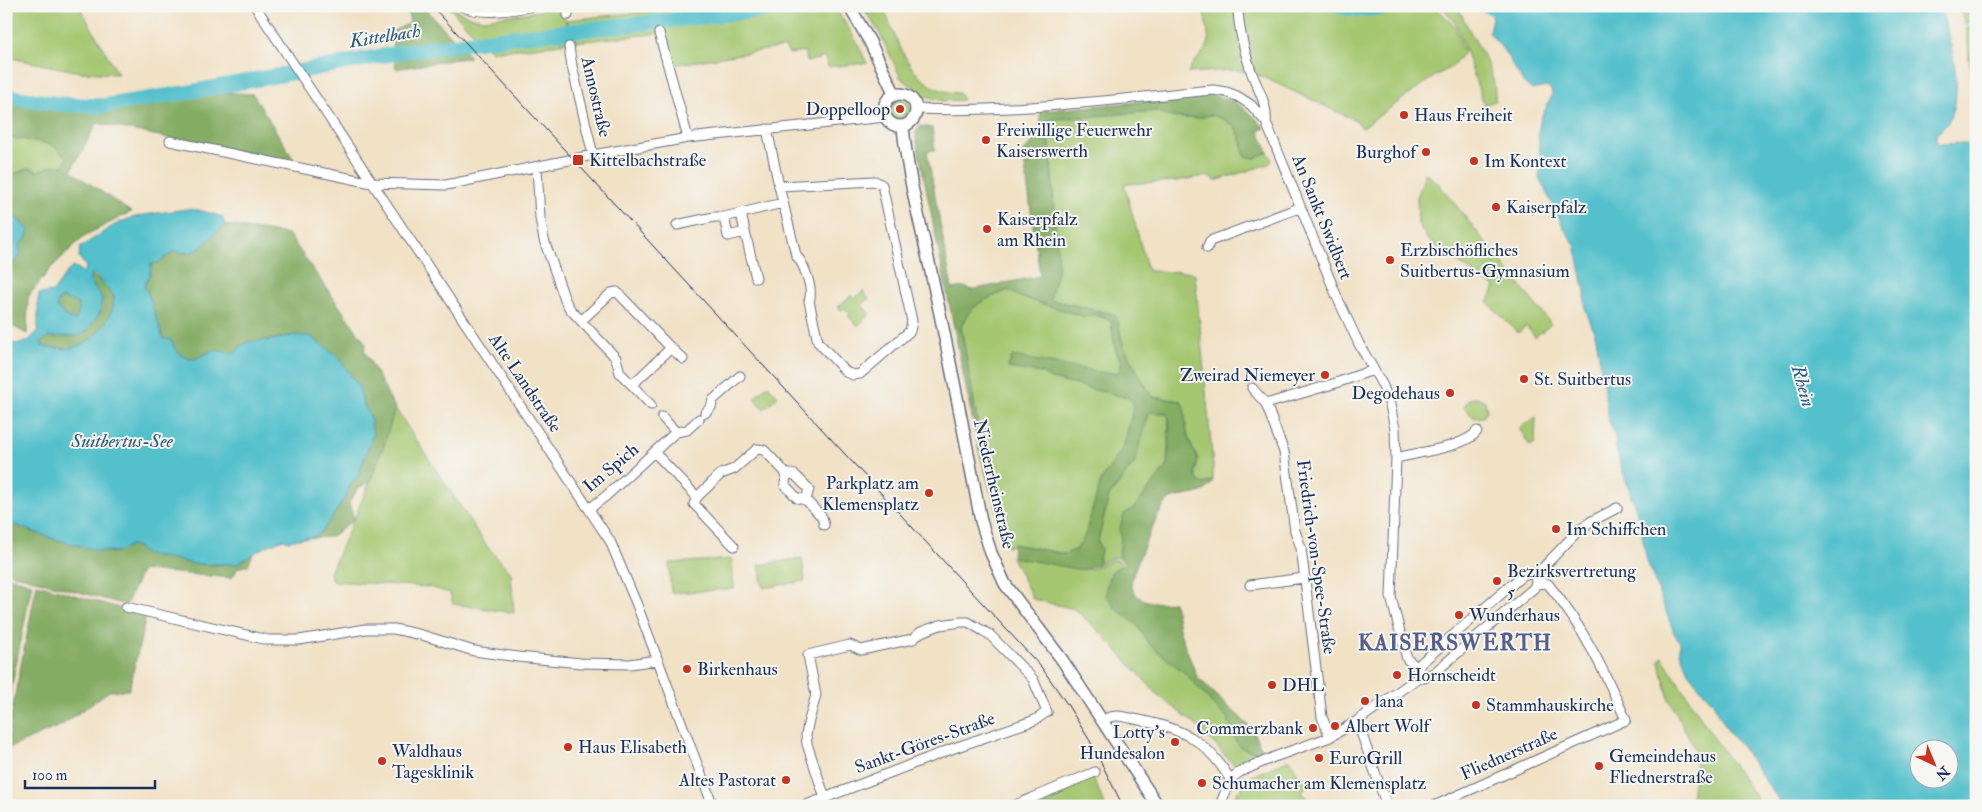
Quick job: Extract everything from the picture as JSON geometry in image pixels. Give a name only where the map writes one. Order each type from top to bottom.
[{"type":"main road","points":[[849,6],[870,42],[895,95]]},
{"type":"main road","points":[[895,95],[907,95],[912,99],[916,109],[913,120],[903,126],[892,125],[885,117],[884,110],[886,103],[895,95]]},
{"type":"main road","name":"Niederrheinstraße","points":[[903,126],[905,156],[912,196],[937,302],[981,521],[991,553],[1005,584],[1106,718],[1158,806]]},
{"type":"street","name":"Alte Landstraße","points":[[256,6],[610,541],[619,560],[712,806]]},
{"type":"street","points":[[461,6],[473,11],[534,6]]},
{"type":"street","points":[[1238,6],[1241,38],[1267,111],[1266,122]]},
{"type":"street","points":[[659,33],[688,138]]},
{"type":"street","name":"Annostraße","points":[[569,47],[593,155]]},
{"type":"street","name":"An Sankt Swidbert","points":[[916,109],[997,108],[1213,90],[1237,96],[1251,105],[1266,122],[1299,208],[1337,297],[1373,370],[1383,386],[1390,405],[1395,429],[1396,458],[1391,597],[1407,659],[1419,672]]},
{"type":"street","points":[[170,141],[372,182],[446,185],[688,138],[885,117]]},
{"type":"street","points":[[767,130],[779,186],[796,255],[803,263],[811,296],[809,301],[818,342],[846,372],[853,375],[860,374],[910,330],[912,326],[883,188],[879,182],[875,181],[779,186]]},
{"type":"street","points":[[537,167],[540,218],[544,240],[565,300],[581,321],[616,358],[620,373],[651,405]]},
{"type":"street","points":[[676,225],[714,217],[724,217],[784,203]]},
{"type":"street","points":[[1207,248],[1210,241],[1299,208]]},
{"type":"street","points":[[740,213],[756,278]]},
{"type":"street","points":[[724,217],[728,236],[745,232]]},
{"type":"street","points":[[581,321],[611,293],[617,292],[683,360]]},
{"type":"street","points":[[632,386],[672,348]]},
{"type":"street","points":[[1266,404],[1373,370]]},
{"type":"street","name":"Im Spich","points":[[589,509],[655,453],[676,432],[687,430],[711,407],[713,400],[740,376]]},
{"type":"street","name":"Friedrich-von-Spee-Straße","points":[[1252,388],[1266,404],[1284,452],[1295,531],[1301,548],[1322,717],[1330,737]]},
{"type":"street","points":[[662,417],[676,432]]},
{"type":"street","points":[[1396,458],[1451,445],[1468,439],[1477,432]]},
{"type":"street","points":[[697,497],[721,474],[734,470],[757,449],[764,450],[786,473],[795,474],[809,489],[806,500]]},
{"type":"street","name":"Im Spich","points":[[655,453],[697,497],[694,504],[734,546]]},
{"type":"street","points":[[786,473],[785,485],[797,498],[806,500],[822,517],[824,525]]},
{"type":"street","points":[[1419,672],[1424,678],[1434,673],[1534,588],[1536,579],[1576,532],[1590,522],[1617,508]]},
{"type":"street","points":[[1220,806],[1230,779],[1240,772],[1330,737],[1357,721],[1419,672],[1522,575],[1529,573],[1536,579]]},
{"type":"street","points":[[1250,585],[1304,578]]},
{"type":"street","name":"Fliednerstraße","points":[[1434,806],[1626,720],[1605,674],[1571,614],[1548,584],[1536,579]]},
{"type":"street","points":[[126,607],[268,640],[299,640],[366,629],[394,629],[422,635],[474,651],[518,657],[581,663],[630,664],[657,660]]},
{"type":"street","name":"Sankt-Göres-Straße","points":[[804,806],[825,798],[954,748],[1035,720],[1047,712],[1033,679],[990,635],[968,622],[940,625],[921,632],[913,639],[862,650],[850,645],[808,655],[816,695],[806,735],[825,798]]},
{"type":"street","points":[[1106,718],[1121,716],[1181,731],[1211,751],[1219,760],[1230,779]]},
{"type":"street","points":[[1357,721],[1387,806]]},
{"type":"street","points":[[1013,806],[1094,772]]},
{"type":"green space","points":[[6,6],[79,6],[118,74],[80,72],[6,57]]},
{"type":"green space","points":[[402,6],[423,6],[470,57],[396,69],[391,32],[410,23],[408,12]]},
{"type":"green space","points":[[448,6],[468,16],[483,19],[541,11],[543,8],[558,6],[566,20],[562,44],[491,52]]},
{"type":"green space","points":[[700,6],[834,6],[853,35],[867,63],[828,67],[825,57],[807,62],[805,52],[789,54],[785,47],[672,65],[662,33],[564,43],[567,20]]},
{"type":"green space","points":[[862,6],[903,6],[885,12],[896,39],[910,65],[930,85],[943,91],[959,93],[963,100],[942,101],[926,96],[901,78],[879,32]]},
{"type":"green space","points":[[1203,6],[1235,6],[1248,72],[1235,70],[1188,73],[1193,63],[1208,45],[1209,40]]},
{"type":"green space","points":[[1240,6],[1331,6],[1360,13],[1373,13],[1400,6],[1435,6],[1455,27],[1464,52],[1453,66],[1432,78],[1362,128],[1357,121],[1254,73],[1249,57]]},
{"type":"green space","points":[[1442,6],[1458,6],[1488,65],[1495,89],[1495,101],[1484,105],[1457,26]]},
{"type":"green space","points":[[1958,6],[1976,6],[1976,106],[1973,107],[1970,103],[1972,83],[1966,28],[1974,23],[1973,21],[1965,24]]},
{"type":"green space","points":[[218,90],[221,92],[253,94],[297,165],[97,123],[71,171],[131,212],[84,236],[51,268],[28,297],[27,334],[12,326],[6,328],[6,271],[21,254],[19,246],[22,243],[24,224],[6,211],[6,167],[15,174],[29,168],[38,171],[52,166],[63,166],[67,157],[52,145],[36,141],[10,138],[6,142],[6,100],[100,109]]},
{"type":"green space","points":[[1212,95],[1228,99],[1248,111],[1265,128],[1259,131],[1268,152],[1255,158],[1244,156],[1240,135],[1234,126],[1224,119],[1210,115],[1198,118],[1172,117],[1157,111],[1048,120],[1058,266],[1050,300],[1114,314],[1124,345],[1153,397],[1181,401],[1183,404],[1188,436],[1198,459],[1195,474],[1199,482],[1204,484],[1213,480],[1206,490],[1174,498],[1165,505],[1147,540],[1131,584],[1138,596],[1143,599],[1161,603],[1174,602],[1180,633],[1197,677],[1250,727],[1264,753],[1248,750],[1240,746],[1234,737],[1228,722],[1229,719],[1217,709],[1187,675],[1148,643],[1137,625],[1115,608],[1106,595],[1110,576],[1124,564],[1119,557],[1121,535],[1119,531],[1124,514],[1134,508],[1167,466],[1170,434],[1169,418],[1166,413],[1148,412],[1135,462],[1109,496],[1098,541],[1101,550],[1098,564],[1086,569],[1077,569],[1012,557],[1013,544],[1065,554],[1077,549],[1084,538],[1101,481],[1124,446],[1134,405],[1129,398],[1051,379],[1042,373],[1008,368],[1012,356],[1105,373],[1116,373],[1121,368],[1121,361],[1115,349],[1111,320],[1094,314],[1085,317],[1017,296],[1008,290],[974,307],[961,327],[980,437],[979,452],[916,138],[916,131],[921,126],[932,128],[935,150],[927,151],[952,289],[964,287],[971,290],[1040,276],[1023,152],[1041,133],[1041,111]]},
{"type":"green space","points":[[900,99],[908,102],[911,110],[908,118],[900,121],[892,118],[889,110],[892,102]]},
{"type":"green space","points":[[1157,111],[1170,117],[1196,118],[1211,115],[1226,120],[1236,129],[1239,135],[1244,156],[1255,158],[1268,152],[1272,161],[1269,164],[1215,181],[1212,177],[1205,176],[1177,181],[1124,184],[1148,271],[1190,272],[1195,275],[1213,466],[1213,480],[1204,484],[1199,482],[1195,474],[1198,459],[1188,436],[1183,404],[1181,401],[1153,397],[1124,345],[1114,314],[1049,300],[1058,266],[1048,119]]},
{"type":"green space","points":[[10,138],[52,145],[67,157],[63,166],[52,166],[38,171],[29,168],[15,174],[6,167],[6,142]]},
{"type":"green space","points":[[1425,173],[1438,183],[1551,324],[1535,337],[1526,326],[1518,333],[1488,303],[1495,287],[1428,240],[1418,223],[1417,197]]},
{"type":"green space","points":[[225,225],[288,234],[366,344],[364,350],[395,408],[370,482],[358,488],[349,503],[354,519],[331,537],[305,538],[315,536],[321,532],[342,502],[350,484],[358,477],[373,434],[370,416],[363,403],[359,387],[339,358],[295,335],[262,341],[240,349],[233,354],[215,351],[192,359],[186,358],[177,351],[172,341],[163,338],[144,286],[150,274],[151,264],[158,263],[174,251],[183,253],[197,250]]},
{"type":"green space","points":[[91,274],[112,292],[114,300],[110,317],[104,326],[90,340],[74,348],[42,346],[41,342],[46,338],[78,335],[90,326],[100,310],[102,298],[90,281]]},
{"type":"green space","points":[[1008,290],[1111,320],[1115,349],[1121,361],[1121,368],[1116,373],[1105,373],[1012,357],[1008,368],[1042,373],[1051,379],[1130,398],[1134,405],[1124,446],[1101,481],[1084,538],[1077,549],[1065,554],[1013,544],[1008,547],[979,452],[980,437],[961,327],[974,307]]},
{"type":"green space","points":[[863,291],[869,299],[862,305],[870,314],[858,326],[848,316],[850,314],[844,308],[841,310],[838,307],[852,295],[855,298]]},
{"type":"green space","points":[[62,298],[77,302],[80,308],[76,320],[68,318],[57,308],[58,300]]},
{"type":"green space","points":[[768,385],[778,396],[764,409],[754,398]]},
{"type":"green space","points":[[1477,397],[1485,401],[1487,411],[1483,417],[1474,418],[1464,407],[1469,399]]},
{"type":"green space","points":[[395,408],[486,545],[511,573],[514,613],[453,604],[450,593],[429,587],[332,581],[330,573],[370,482]]},
{"type":"green space","points":[[1148,412],[1166,413],[1169,418],[1167,466],[1134,508],[1124,514],[1119,557],[1111,558],[1098,564],[1101,550],[1098,541],[1109,496],[1123,479],[1145,431]]},
{"type":"green space","points":[[1536,417],[1535,443],[1530,446],[1519,428]]},
{"type":"green space","points":[[6,522],[54,539],[100,551],[114,553],[130,545],[138,547],[151,556],[204,565],[237,564],[253,554],[248,565],[238,568],[232,578],[142,570],[126,605],[6,572]]},
{"type":"green space","points":[[1012,557],[1036,557],[1077,569],[1091,569],[1112,560],[1118,560],[1122,565],[1112,571],[1107,584],[1143,607],[1174,602],[1180,633],[1197,677],[1250,727],[1264,753],[1235,766],[1197,726],[1159,696],[1104,636],[1074,609],[1033,599]]},
{"type":"green space","points":[[802,558],[805,581],[763,588],[759,565]]},
{"type":"green space","points":[[732,559],[734,589],[671,593],[669,563]]},
{"type":"green space","points":[[6,576],[32,584],[8,705],[6,729]]},
{"type":"green space","points":[[37,584],[146,616],[129,690],[109,691],[62,725],[7,749],[13,705]]},
{"type":"green space","points":[[1662,657],[1712,735],[1762,806],[1690,806],[1697,753],[1669,699],[1659,661]]},
{"type":"green space","points":[[1287,760],[1291,760],[1300,779],[1304,777],[1308,785],[1302,791],[1311,806],[1227,806],[1237,792],[1242,789],[1242,781]]},
{"type":"green space","points":[[1093,777],[1105,806],[1023,806]]},
{"type":"water","name":"Rhein","points":[[1494,6],[1940,6],[1953,55],[1956,92],[1954,109],[1947,123],[1936,134],[1936,142],[1940,144],[1972,144],[1976,152],[1976,806],[1783,806],[1742,747],[1730,734],[1713,703],[1689,674],[1680,652],[1680,642],[1674,633],[1647,561],[1639,519],[1616,450],[1615,434],[1609,422],[1596,337],[1585,308],[1585,291],[1575,245],[1565,230],[1539,177],[1541,163],[1538,133],[1541,118],[1552,96],[1551,89],[1546,87],[1532,90],[1523,82],[1505,52],[1489,32]]},
{"type":"water","name":"Suitbertus-See","points":[[186,209],[199,210],[223,217],[225,225],[197,250],[183,253],[174,251],[158,263],[151,264],[150,274],[144,286],[163,338],[172,341],[180,354],[192,359],[215,351],[233,354],[240,346],[250,341],[273,340],[295,335],[310,336],[339,358],[359,387],[363,403],[370,416],[373,434],[358,477],[350,484],[347,494],[321,532],[315,536],[289,541],[283,539],[261,549],[237,564],[195,564],[151,556],[141,552],[138,547],[130,545],[119,552],[100,551],[54,539],[6,522],[6,341],[21,344],[38,331],[39,294],[53,292],[67,272],[73,267],[78,268],[83,273],[86,267],[79,257],[80,248],[106,230],[128,219],[147,214]],"holes":[[[91,274],[94,274],[114,296],[110,314],[98,332],[77,346],[69,348],[42,346],[41,342],[48,337],[76,336],[86,332],[100,313],[102,298],[90,281]],[[62,298],[77,303],[80,308],[76,320],[68,318],[57,308],[58,300]]]},
{"type":"water","points":[[7,210],[29,230],[27,237],[19,246],[21,254],[6,271]]},
{"type":"waterway","name":"Kittelbach","points":[[6,96],[58,104],[102,106],[184,93],[408,51],[505,38],[803,6]]},
{"type":"waterway","name":"Kittelbach","points":[[1338,6],[1351,9],[1391,6]]},
{"type":"waterway","name":"Kittelbach","points":[[1488,6],[1512,14]]},
{"type":"tram line","points":[[432,6],[1042,668],[1090,741],[1123,806]]},
{"type":"place","name":"Doppelloop","points":[[900,109]]},
{"type":"place","name":"Haus Freiheit","points":[[1404,115]]},
{"type":"place","name":"Freiwillige Feuerwehr Kaiserswerth","points":[[986,140]]},
{"type":"place","name":"Burghof","points":[[1426,152]]},
{"type":"place","name":"Kittelbachstraße","points":[[578,160]]},
{"type":"place","name":"Im Kontext","points":[[1474,161]]},
{"type":"place","name":"Kaiserpfalz","points":[[1496,207]]},
{"type":"place","name":"Kaiserpfalz am Rhein","points":[[987,229]]},
{"type":"place","name":"Erzbischöfliches Suitbertus-Gymnasium","points":[[1390,260]]},
{"type":"place","name":"Zweirad Niemeyer","points":[[1325,375]]},
{"type":"place","name":"St. Suitbertus","points":[[1524,379]]},
{"type":"place","name":"Degodehaus","points":[[1450,393]]},
{"type":"place","name":"Parkplatz am Klemensplatz","points":[[929,493]]},
{"type":"place","name":"Im Schiffchen","points":[[1556,529]]},
{"type":"place","name":"Bezirksvertretung 5","points":[[1497,581]]},
{"type":"place","name":"Wunderhaus","points":[[1459,615]]},
{"type":"place","name":"Birkenhaus","points":[[687,669]]},
{"type":"place","name":"Hornscheidt","points":[[1397,675]]},
{"type":"place","name":"DHL","points":[[1272,685]]},
{"type":"place","name":"lana","points":[[1365,701]]},
{"type":"place","name":"Stammhauskirche","points":[[1476,705]]},
{"type":"place","name":"Albert Wolf","points":[[1335,726]]},
{"type":"place","name":"Commerzbank","points":[[1313,728]]},
{"type":"place","name":"Lotty's Hundesalon","points":[[1175,742]]},
{"type":"place","name":"Haus Elisabeth","points":[[568,747]]},
{"type":"place","name":"EuroGrill","points":[[1319,758]]},
{"type":"place","name":"Waldhaus Tagesklinik","points":[[382,761]]},
{"type":"place","name":"Gemeindehaus Fliednerstraße","points":[[1599,766]]},
{"type":"place","name":"Altes Pastorat","points":[[786,780]]},
{"type":"place","name":"Schumacher am Klemensplatz","points":[[1202,783]]},
{"type":"district","name":"KAISERSWERTH","points":[[1455,643]]}]
